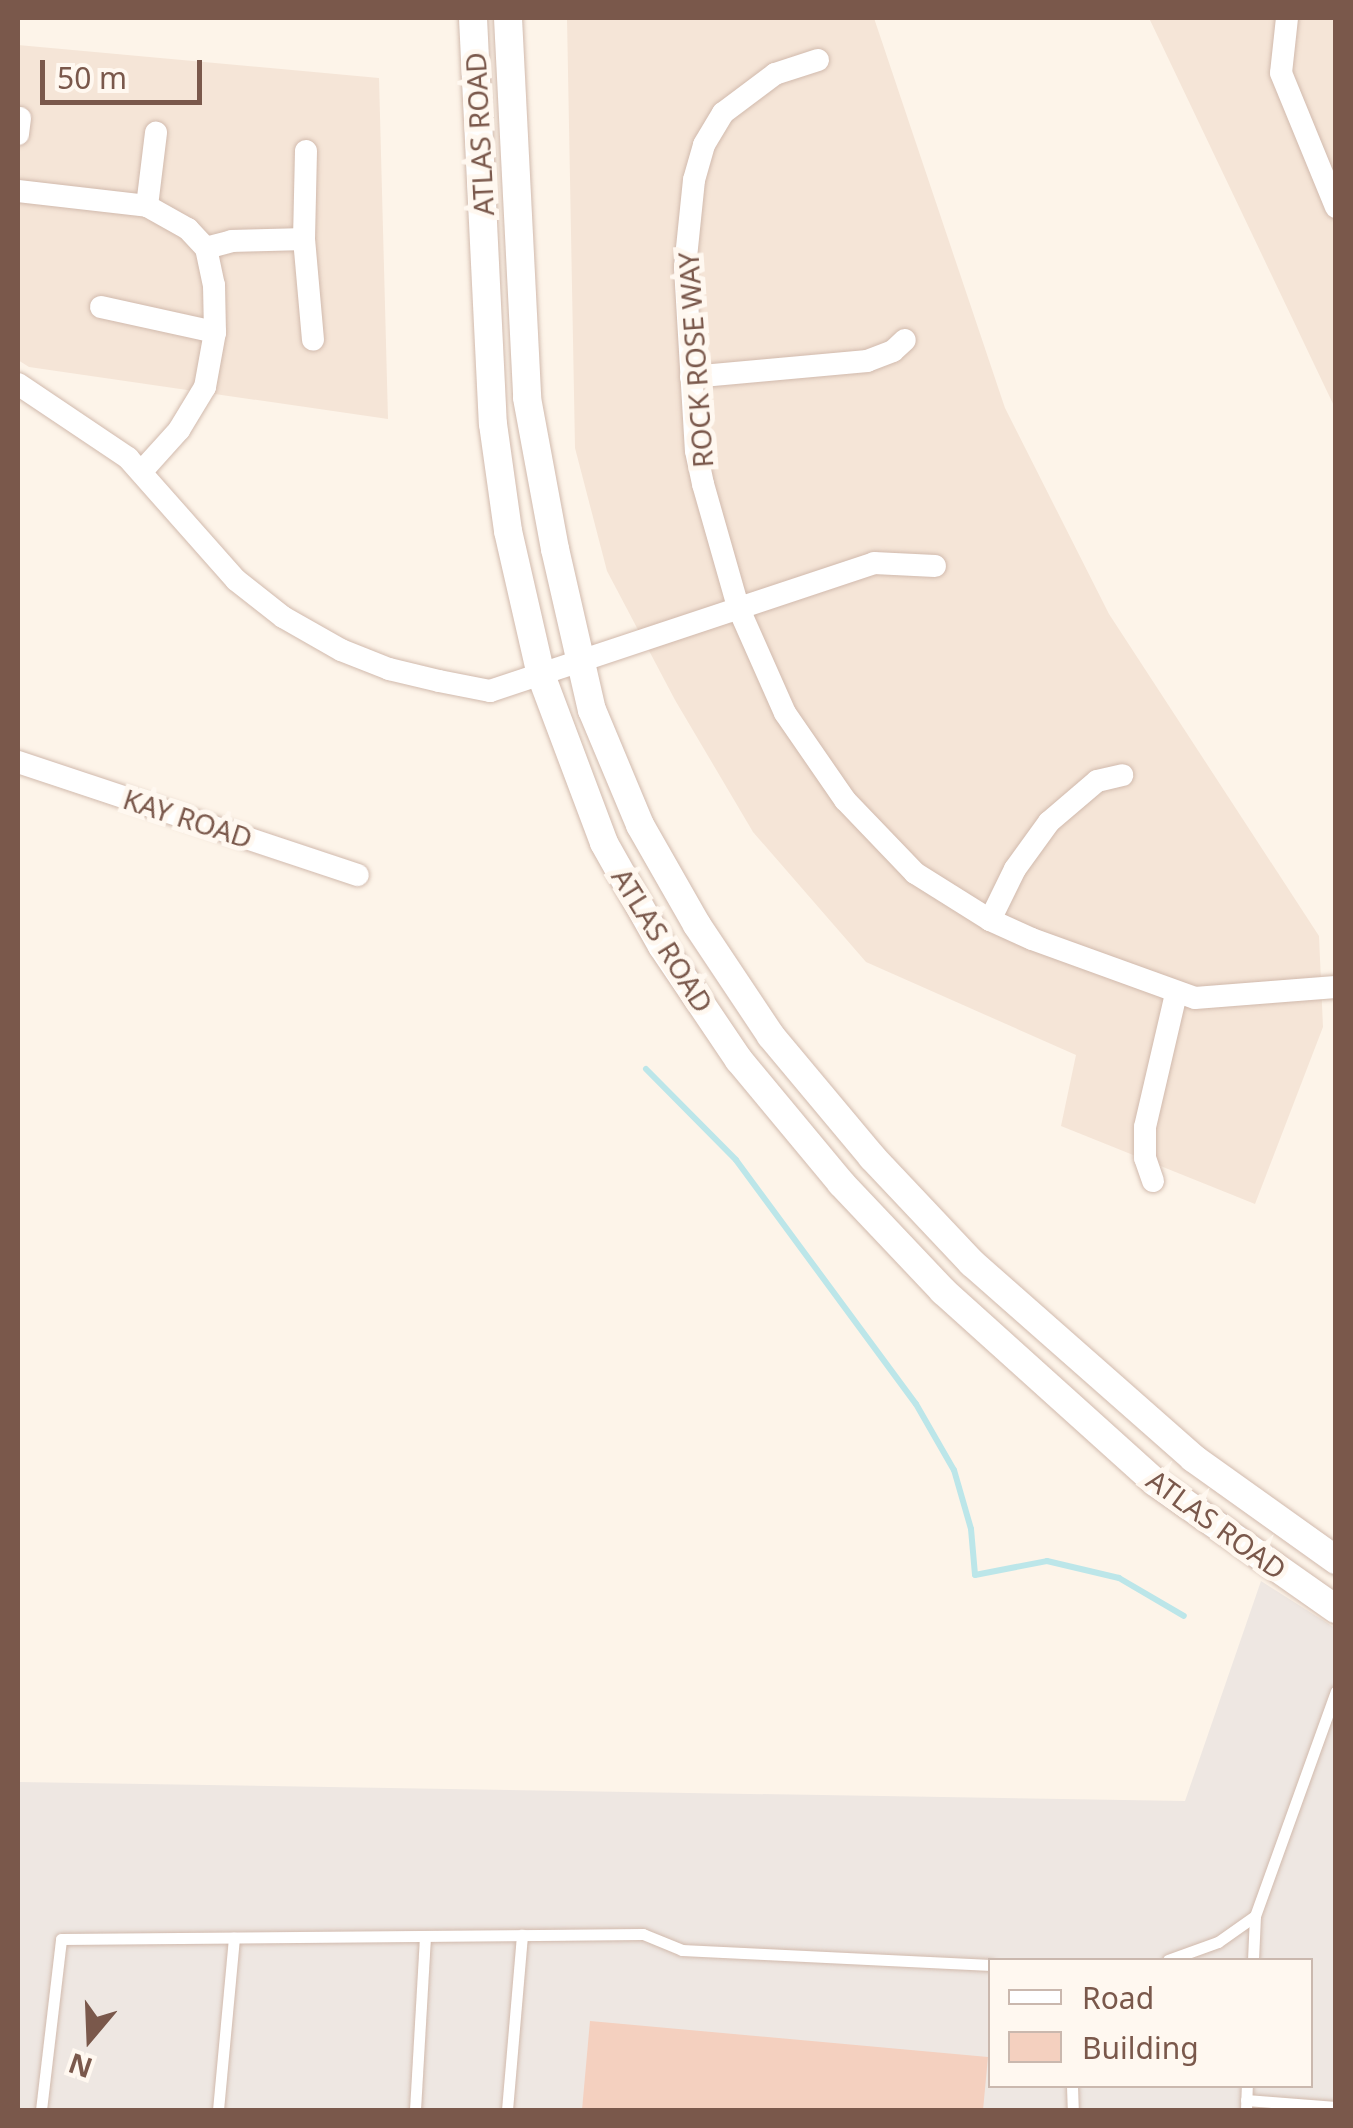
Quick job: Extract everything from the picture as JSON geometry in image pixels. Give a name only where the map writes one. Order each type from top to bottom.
[{"type":"street","name":"ATLAS ROAD","points":[[473,18],[495,441],[517,578],[542,675],[604,843],[662,946],[739,1060],[842,1183],[1001,1347],[1156,1482],[1336,1609]]},
{"type":"street","name":"ATLAS ROAD","points":[[508,18],[528,398],[592,710],[640,826],[676,890],[772,1036],[872,1156],[1028,1317],[1193,1458],[1336,1560]]},
{"type":"street","points":[[1288,18],[1281,73],[1336,207]]},
{"type":"street","name":"ROCK ROSE WAY","points":[[818,60],[752,87],[722,113],[704,144],[694,180],[685,266],[691,377],[703,484],[738,607],[785,713],[845,800],[915,873],[990,920],[1176,994],[1237,997],[1336,987]]},
{"type":"street","points":[[147,206],[156,133]]},
{"type":"street","points":[[306,151],[304,239],[313,340]]},
{"type":"street","points":[[18,191],[147,206],[179,222],[206,248],[214,284],[216,332],[205,387],[180,430],[142,471]]},
{"type":"street","points":[[206,248],[232,241],[304,239]]},
{"type":"street","points":[[101,307],[216,332]]},
{"type":"street","points":[[691,377],[867,360],[894,351],[905,340]]},
{"type":"street","points":[[18,384],[102,437],[142,471],[236,580],[283,617],[341,650],[389,669],[490,691],[874,563],[936,566]]},
{"type":"street","name":"KAY ROAD","points":[[18,762],[358,875]]},
{"type":"street","points":[[990,920],[1015,869],[1049,822],[1096,782],[1122,775]]},
{"type":"street","points":[[1153,1181],[1145,1158],[1145,1128],[1176,994]]},
{"type":"lane","points":[[1253,1958],[1256,1916],[1336,1691]]},
{"type":"lane","points":[[1174,1958],[1218,1942],[1256,1916]]},
{"type":"lane","points":[[41,2110],[61,1940],[644,1934],[682,1950],[988,1964]]},
{"type":"lane","points":[[508,2110],[522,1935]]},
{"type":"lane","points":[[415,2110],[424,1936]]},
{"type":"lane","points":[[218,2110],[234,1938]]},
{"type":"lane","points":[[1246,2105],[1336,2107]]},
{"type":"shaded area","points":[[567,18],[874,18],[1005,408],[1109,614],[1319,936],[1323,1027],[1255,1204],[1061,1126],[1076,1055],[866,962],[753,832],[675,700],[607,571],[575,448]]},
{"type":"shaded area","points":[[1149,18],[1335,18],[1335,408]]},
{"type":"shaded area","points":[[18,45],[379,78],[388,419],[29,367],[18,360]]},
{"type":"shaded area","points":[[1261,1581],[1335,1628],[1335,2110],[18,2110],[18,1782],[1185,1801]]},
{"type":"building","points":[[590,2021],[988,2057],[983,2110],[582,2110]]},
{"type":"waterway","points":[[646,1069],[736,1160],[916,1404],[954,1470],[971,1529],[975,1575],[1047,1561],[1119,1578],[1184,1616]]}]
